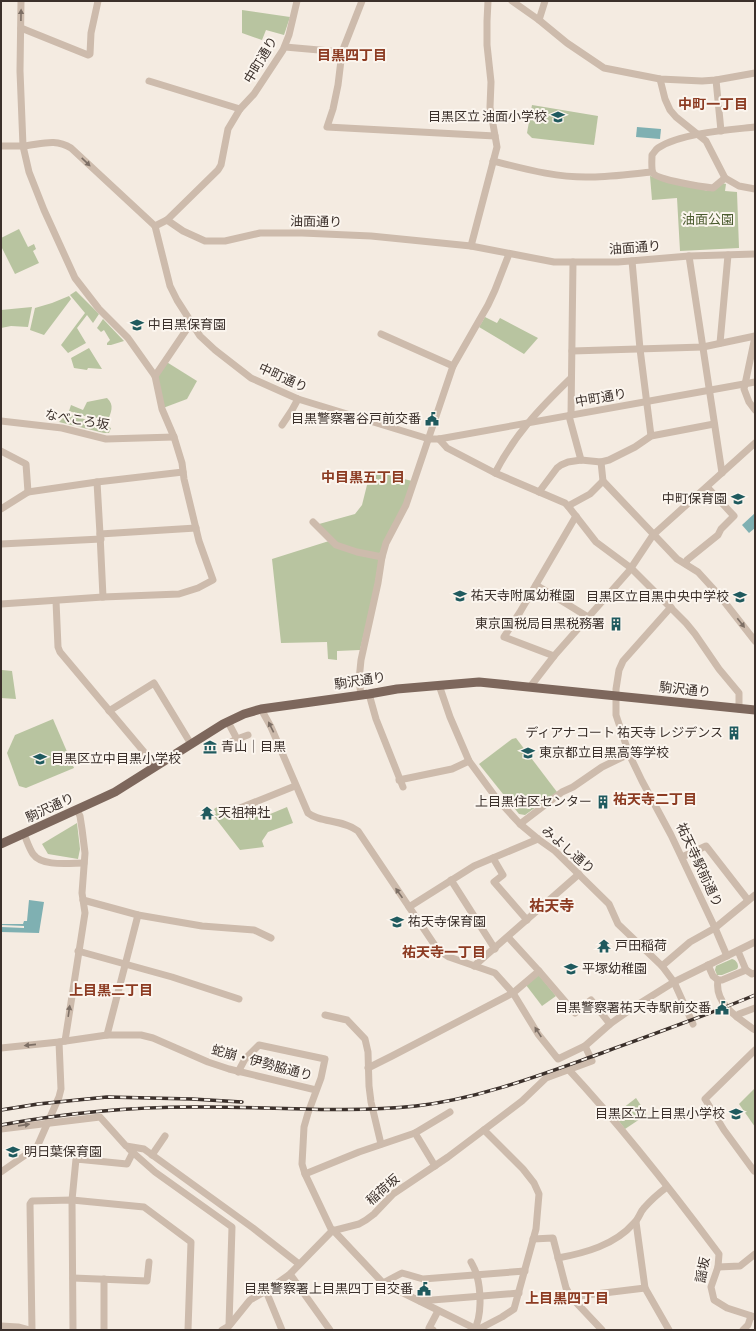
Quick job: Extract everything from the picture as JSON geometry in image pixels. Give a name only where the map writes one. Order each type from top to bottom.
[{"type":"main road","name":"駒沢通り","points":[[1,844],[115,792],[155,765],[228,722],[244,714],[261,709],[397,689],[439,684],[479,682],[755,710]]},
{"type":"street","points":[[1,604],[103,597],[179,594],[198,588],[213,580],[199,541],[174,437],[162,409],[155,376],[128,338],[99,309],[75,278],[44,210],[30,172],[23,146],[20,71],[21,1]]},
{"type":"street","points":[[21,28],[88,55],[90,54],[91,33],[98,1]]},
{"type":"street","name":"中町通り","points":[[297,1],[285,47],[254,94],[240,109],[228,129],[221,165],[218,170],[166,220],[155,226],[170,286],[177,300],[200,336],[215,350],[251,378],[298,399],[429,439],[439,439],[755,382]]},
{"type":"street","points":[[362,1],[342,52],[338,85],[333,109],[327,127],[495,136]]},
{"type":"street","points":[[471,246],[496,147],[490,107],[491,82],[486,21],[488,1]]},
{"type":"street","points":[[512,1],[539,20],[567,43],[604,68],[660,78],[716,80],[755,73]]},
{"type":"street","points":[[539,20],[545,1]]},
{"type":"street","points":[[285,47],[342,52]]},
{"type":"street","points":[[660,78],[665,99],[670,110],[676,117],[706,141],[725,178],[739,186],[755,189]]},
{"type":"street","points":[[716,80],[722,130]]},
{"type":"street","points":[[149,81],[240,109]]},
{"type":"street","points":[[725,178],[713,188],[655,176],[652,172],[652,155],[657,148],[676,140],[722,130],[755,127]]},
{"type":"street","points":[[1,146],[23,146],[54,142],[65,144],[155,226]]},
{"type":"street","points":[[493,161],[543,174],[570,176],[591,177],[652,172]]},
{"type":"street","name":"油面通り","points":[[166,220],[183,231],[205,241],[225,241],[260,233],[302,233],[388,237],[471,246],[554,262],[632,261],[689,256],[755,254]]},
{"type":"street","points":[[403,787],[359,680],[361,660],[386,543],[406,505],[453,366],[488,305],[509,254]]},
{"type":"street","points":[[720,343],[728,255]]},
{"type":"street","points":[[689,256],[722,473]]},
{"type":"street","points":[[632,261],[640,349],[651,436]]},
{"type":"street","points":[[573,262],[570,415],[581,460]]},
{"type":"street","points":[[155,376],[191,323]]},
{"type":"street","points":[[381,334],[453,366]]},
{"type":"street","points":[[572,351],[702,347],[755,336],[744,389],[748,402],[755,410]]},
{"type":"street","points":[[495,473],[504,455],[527,423],[571,378]]},
{"type":"street","points":[[282,425],[298,399]]},
{"type":"street","name":"なべころ坂","points":[[1,421],[62,428],[106,439],[174,437]]},
{"type":"street","points":[[539,492],[561,465],[568,462],[581,460],[601,462],[609,460],[651,436],[714,424]]},
{"type":"street","points":[[439,439],[447,448],[495,473],[565,503],[596,542],[631,568],[671,607],[695,634],[719,669],[739,693],[739,709]]},
{"type":"street","points":[[530,687],[554,656],[631,568],[654,534],[755,444]]},
{"type":"street","points":[[1,451],[26,464],[28,492]]},
{"type":"street","points":[[601,462],[604,481],[677,559],[698,572],[719,595],[755,641]]},
{"type":"street","points":[[1,509],[28,492],[183,472]]},
{"type":"street","points":[[568,506],[590,494],[604,481]]},
{"type":"street","points":[[97,482],[103,597]]},
{"type":"street","points":[[686,564],[687,560],[718,535],[721,529],[734,516],[707,487]]},
{"type":"street","points":[[554,656],[504,636],[536,586],[576,516]]},
{"type":"street","points":[[313,522],[336,545],[357,552],[382,557]]},
{"type":"street","points":[[1,544],[196,528]]},
{"type":"street","points":[[536,586],[588,617]]},
{"type":"street","points":[[56,601],[58,647],[60,652],[155,765]]},
{"type":"street","name":"祐天寺駅前通り","points":[[671,607],[623,661],[617,680],[616,715],[629,754],[682,857],[727,956]]},
{"type":"street","points":[[109,711],[154,683],[191,744]]},
{"type":"street","name":"みよし通り","points":[[439,684],[450,717],[469,761],[497,799],[520,824],[555,851],[609,904],[618,924],[662,966],[674,982],[693,1024]]},
{"type":"street","points":[[261,709],[279,745],[295,786],[308,813],[312,817],[340,822],[351,826],[358,831],[438,950],[443,954],[495,973],[513,993],[538,1034],[558,1059],[585,1046],[610,1024],[674,982],[755,942]]},
{"type":"street","points":[[228,722],[237,740]]},
{"type":"street","points":[[227,744],[248,735]]},
{"type":"street","points":[[520,824],[562,792],[573,787],[602,767],[629,754]]},
{"type":"street","points":[[399,780],[452,769],[469,761]]},
{"type":"street","points":[[240,808],[295,786]]},
{"type":"street","points":[[1,1172],[37,1147],[59,1097],[61,1089],[65,1041],[85,913],[82,893],[85,853],[80,816],[77,810]]},
{"type":"street","points":[[24,834],[33,854],[41,861],[55,863],[84,863]]},
{"type":"street","points":[[409,907],[474,866],[538,839]]},
{"type":"street","points":[[682,857],[706,846],[748,900]]},
{"type":"street","points":[[493,858],[503,875],[494,882],[527,920]]},
{"type":"street","points":[[474,966],[579,874]]},
{"type":"street","points":[[451,880],[495,949]]},
{"type":"street","points":[[662,966],[690,942],[715,928],[755,895]]},
{"type":"street","points":[[83,900],[138,915],[202,926],[254,930],[271,938]]},
{"type":"street","points":[[107,1035],[138,915]]},
{"type":"street","points":[[508,937],[539,970],[575,1013],[591,1000],[610,1024]]},
{"type":"street","points":[[78,951],[126,963],[239,999]]},
{"type":"street","points":[[738,951],[746,970],[752,974],[755,974]]},
{"type":"street","points":[[708,965],[713,976],[718,980],[722,980],[746,970]]},
{"type":"street","points":[[368,1068],[513,993],[539,970]]},
{"type":"street","points":[[718,980],[717,985],[719,996],[728,1010],[755,1030]]},
{"type":"street","points":[[737,1017],[739,1014],[755,1008]]},
{"type":"street","points":[[325,1015],[347,1020],[365,1039],[368,1052],[369,1086],[372,1112],[381,1144]]},
{"type":"street","name":"蛇崩・伊勢脇通り","points":[[1,1048],[107,1035],[141,1035],[153,1038],[208,1062],[238,1072],[316,1090],[304,1127],[302,1164],[305,1174],[333,1230],[383,1283],[476,1330]]},
{"type":"street","points":[[238,1072],[245,1059],[260,1045],[325,1059],[321,1078],[316,1090]]},
{"type":"street","points":[[569,1070],[592,1061],[585,1046]]},
{"type":"street","points":[[755,1050],[705,1099],[724,1130],[754,1171],[755,1170]]},
{"type":"street","name":"稲荷坂","points":[[333,1230],[359,1224],[366,1220],[374,1214],[392,1194],[435,1166],[484,1130],[522,1101],[546,1078],[569,1070]]},
{"type":"street","name":"謡坂","points":[[569,1070],[594,1097],[719,1254],[718,1267],[710,1287],[714,1300],[727,1308],[753,1317]]},
{"type":"street","points":[[305,1174],[359,1152],[415,1133],[450,1112]]},
{"type":"street","points":[[1,1129],[100,1116],[126,1146],[146,1164],[232,1227],[225,1328]]},
{"type":"street","points":[[476,1330],[514,1309],[533,1239],[539,1192],[523,1169],[484,1130]]},
{"type":"street","points":[[415,1133],[435,1166]]},
{"type":"street","points":[[152,1155],[165,1136]]},
{"type":"street","points":[[126,1146],[144,1150],[152,1155],[253,1228],[299,1264]]},
{"type":"street","points":[[73,1330],[72,1200],[76,1159],[127,1164],[133,1152]]},
{"type":"street","points":[[558,1258],[583,1253],[598,1248],[624,1234],[636,1222],[643,1209],[667,1187]]},
{"type":"street","points":[[32,1330],[30,1204],[32,1201],[72,1200],[144,1207],[191,1242],[188,1330]]},
{"type":"street","points":[[636,1222],[645,1288],[669,1330]]},
{"type":"street","points":[[225,1328],[247,1303],[290,1274],[333,1230]]},
{"type":"street","points":[[533,1239],[553,1238],[566,1288],[571,1297],[602,1330]]},
{"type":"street","points":[[718,1267],[740,1266],[755,1254]]},
{"type":"street","points":[[73,1278],[148,1281],[149,1262]]},
{"type":"street","points":[[471,1262],[477,1276],[479,1297],[480,1312],[476,1330]]},
{"type":"street","points":[[383,1283],[402,1273],[423,1279],[477,1276],[525,1271]]},
{"type":"street","points":[[290,1274],[330,1330]]},
{"type":"street","points":[[104,1279],[104,1330]]},
{"type":"street","points":[[571,1297],[645,1288]]},
{"type":"street","points":[[266,1291],[282,1330]]},
{"type":"street","points":[[420,1301],[519,1293]]},
{"type":"street","points":[[433,1330],[430,1328],[438,1311]]},
{"type":"street","points":[[743,1330],[753,1317]]},
{"type":"street","points":[[1,1326],[18,1327],[29,1330]]},
{"type":"green space","points":[[242,10],[290,17],[284,35],[266,30],[262,40],[242,33]]},
{"type":"green space","points":[[532,105],[598,116],[594,145],[532,138],[527,133]]},
{"type":"green space","name":"油面公園","points":[[650,176],[708,191],[714,191],[722,183],[726,184],[725,191],[737,192],[739,248],[680,251],[677,198],[652,200]]},
{"type":"green space","points":[[19,229],[28,247],[34,244],[36,249],[33,251],[39,263],[15,274],[1,246],[1,238]]},
{"type":"green space","points":[[76,291],[99,314],[93,323],[87,315],[77,328],[86,343],[68,353],[61,345],[85,313],[70,295]]},
{"type":"green space","points":[[69,296],[71,299],[44,335],[30,330],[35,308]]},
{"type":"green space","points":[[32,307],[28,327],[11,326],[1,328],[1,310]]},
{"type":"green space","points":[[485,317],[497,323],[500,318],[538,338],[524,354],[479,327]]},
{"type":"green space","points":[[103,319],[124,341],[107,345],[110,340],[104,330],[101,332],[97,328]]},
{"type":"green space","points":[[89,348],[102,369],[88,368],[87,370],[74,368],[71,358]]},
{"type":"green space","points":[[165,361],[197,381],[187,399],[163,408],[155,376]]},
{"type":"green space","points":[[107,398],[112,406],[107,422],[69,411],[71,405],[83,410],[87,402]]},
{"type":"green space","points":[[69,414],[111,428],[109,433],[59,422]]},
{"type":"green space","points":[[373,471],[412,481],[402,510],[381,552],[378,554],[357,550],[337,543],[319,524],[355,514],[362,505],[367,485]]},
{"type":"green space","points":[[329,541],[379,560],[373,595],[360,650],[337,651],[337,660],[328,659],[327,642],[281,643],[272,559]]},
{"type":"green space","points":[[1,664],[2,670],[12,671],[16,699],[1,698]]},
{"type":"green space","points":[[53,719],[74,768],[26,788],[19,786],[7,753],[15,735]]},
{"type":"green space","points":[[516,738],[557,792],[525,815],[519,814],[479,764],[512,739]]},
{"type":"green space","points":[[255,804],[263,817],[287,807],[293,823],[268,832],[262,841],[264,847],[240,850],[213,815],[216,814],[214,809],[217,807],[229,814]]},
{"type":"green space","points":[[77,823],[80,849],[78,859],[48,854],[42,844]]},
{"type":"green space","points":[[732,959],[737,963],[737,969],[722,975],[717,975],[715,970],[716,966]]},
{"type":"green space","points":[[538,974],[556,996],[542,1006],[526,985]]},
{"type":"green space","points":[[755,1088],[755,1127],[739,1104]]},
{"type":"green space","points":[[636,1098],[646,1115],[625,1129],[614,1115]]},
{"type":"water","points":[[637,127],[661,129],[660,139],[636,137]]},
{"type":"water","points":[[755,513],[755,528],[749,533],[742,525]]},
{"type":"water","points":[[29,900],[44,902],[39,933],[1,932],[1,927],[24,928],[24,926],[1,924],[23,924],[24,921],[27,921]]},
{"type":"railway","points":[[1,1125],[73,1114],[146,1108],[222,1107],[333,1110],[388,1108],[440,1103],[487,1092],[534,1077],[679,1025],[755,995]]},
{"type":"railway","points":[[1,1110],[38,1104],[107,1097],[242,1102]]},
{"type":"place","name":"目黒区立 油面小学校","points":[[558,117]]},
{"type":"place","name":"中目黒保育園","points":[[137,325]]},
{"type":"place","name":"目黒警察署谷戸前交番","points":[[432,419]]},
{"type":"place","name":"中町保育園","points":[[738,499]]},
{"type":"place","name":"祐天寺附属幼稚園","points":[[460,596]]},
{"type":"place","name":"目黒区立目黒中央中学校","points":[[740,597]]},
{"type":"place","name":"東京国税局目黒税務署","points":[[616,624]]},
{"type":"place","name":"ディアナコート 祐天寺 レジデンス","points":[[734,733]]},
{"type":"place","name":"青山｜目黒","points":[[210,747]]},
{"type":"place","name":"東京都立目黒高等学校","points":[[528,753]]},
{"type":"place","name":"目黒区立中目黒小学校","points":[[40,759]]},
{"type":"place","name":"上目黒住区センター","points":[[603,802]]},
{"type":"place","name":"天祖神社","points":[[207,813]]},
{"type":"place","name":"祐天寺保育園","points":[[397,922]]},
{"type":"place","name":"戸田稲荷","points":[[604,946]]},
{"type":"place","name":"平塚幼稚園","points":[[571,969]]},
{"type":"place","name":"目黒警察署祐天寺駅前交番","points":[[722,1008]]},
{"type":"place","name":"目黒区立上目黒小学校","points":[[736,1114]]},
{"type":"place","name":"明日葉保育園","points":[[13,1152]]},
{"type":"place","name":"目黒警察署上目黒四丁目交番","points":[[424,1289]]},
{"type":"district","name":"目黒四丁目","points":[[352,55]]},
{"type":"district","name":"中町一丁目","points":[[713,104]]},
{"type":"district","name":"中目黒五丁目","points":[[363,477]]},
{"type":"district","name":"祐天寺二丁目","points":[[655,799]]},
{"type":"district","name":"祐天寺","points":[[552,906]]},
{"type":"district","name":"祐天寺一丁目","points":[[444,952]]},
{"type":"district","name":"上目黒二丁目","points":[[111,990]]},
{"type":"district","name":"上目黒四丁目","points":[[567,1298]]}]
